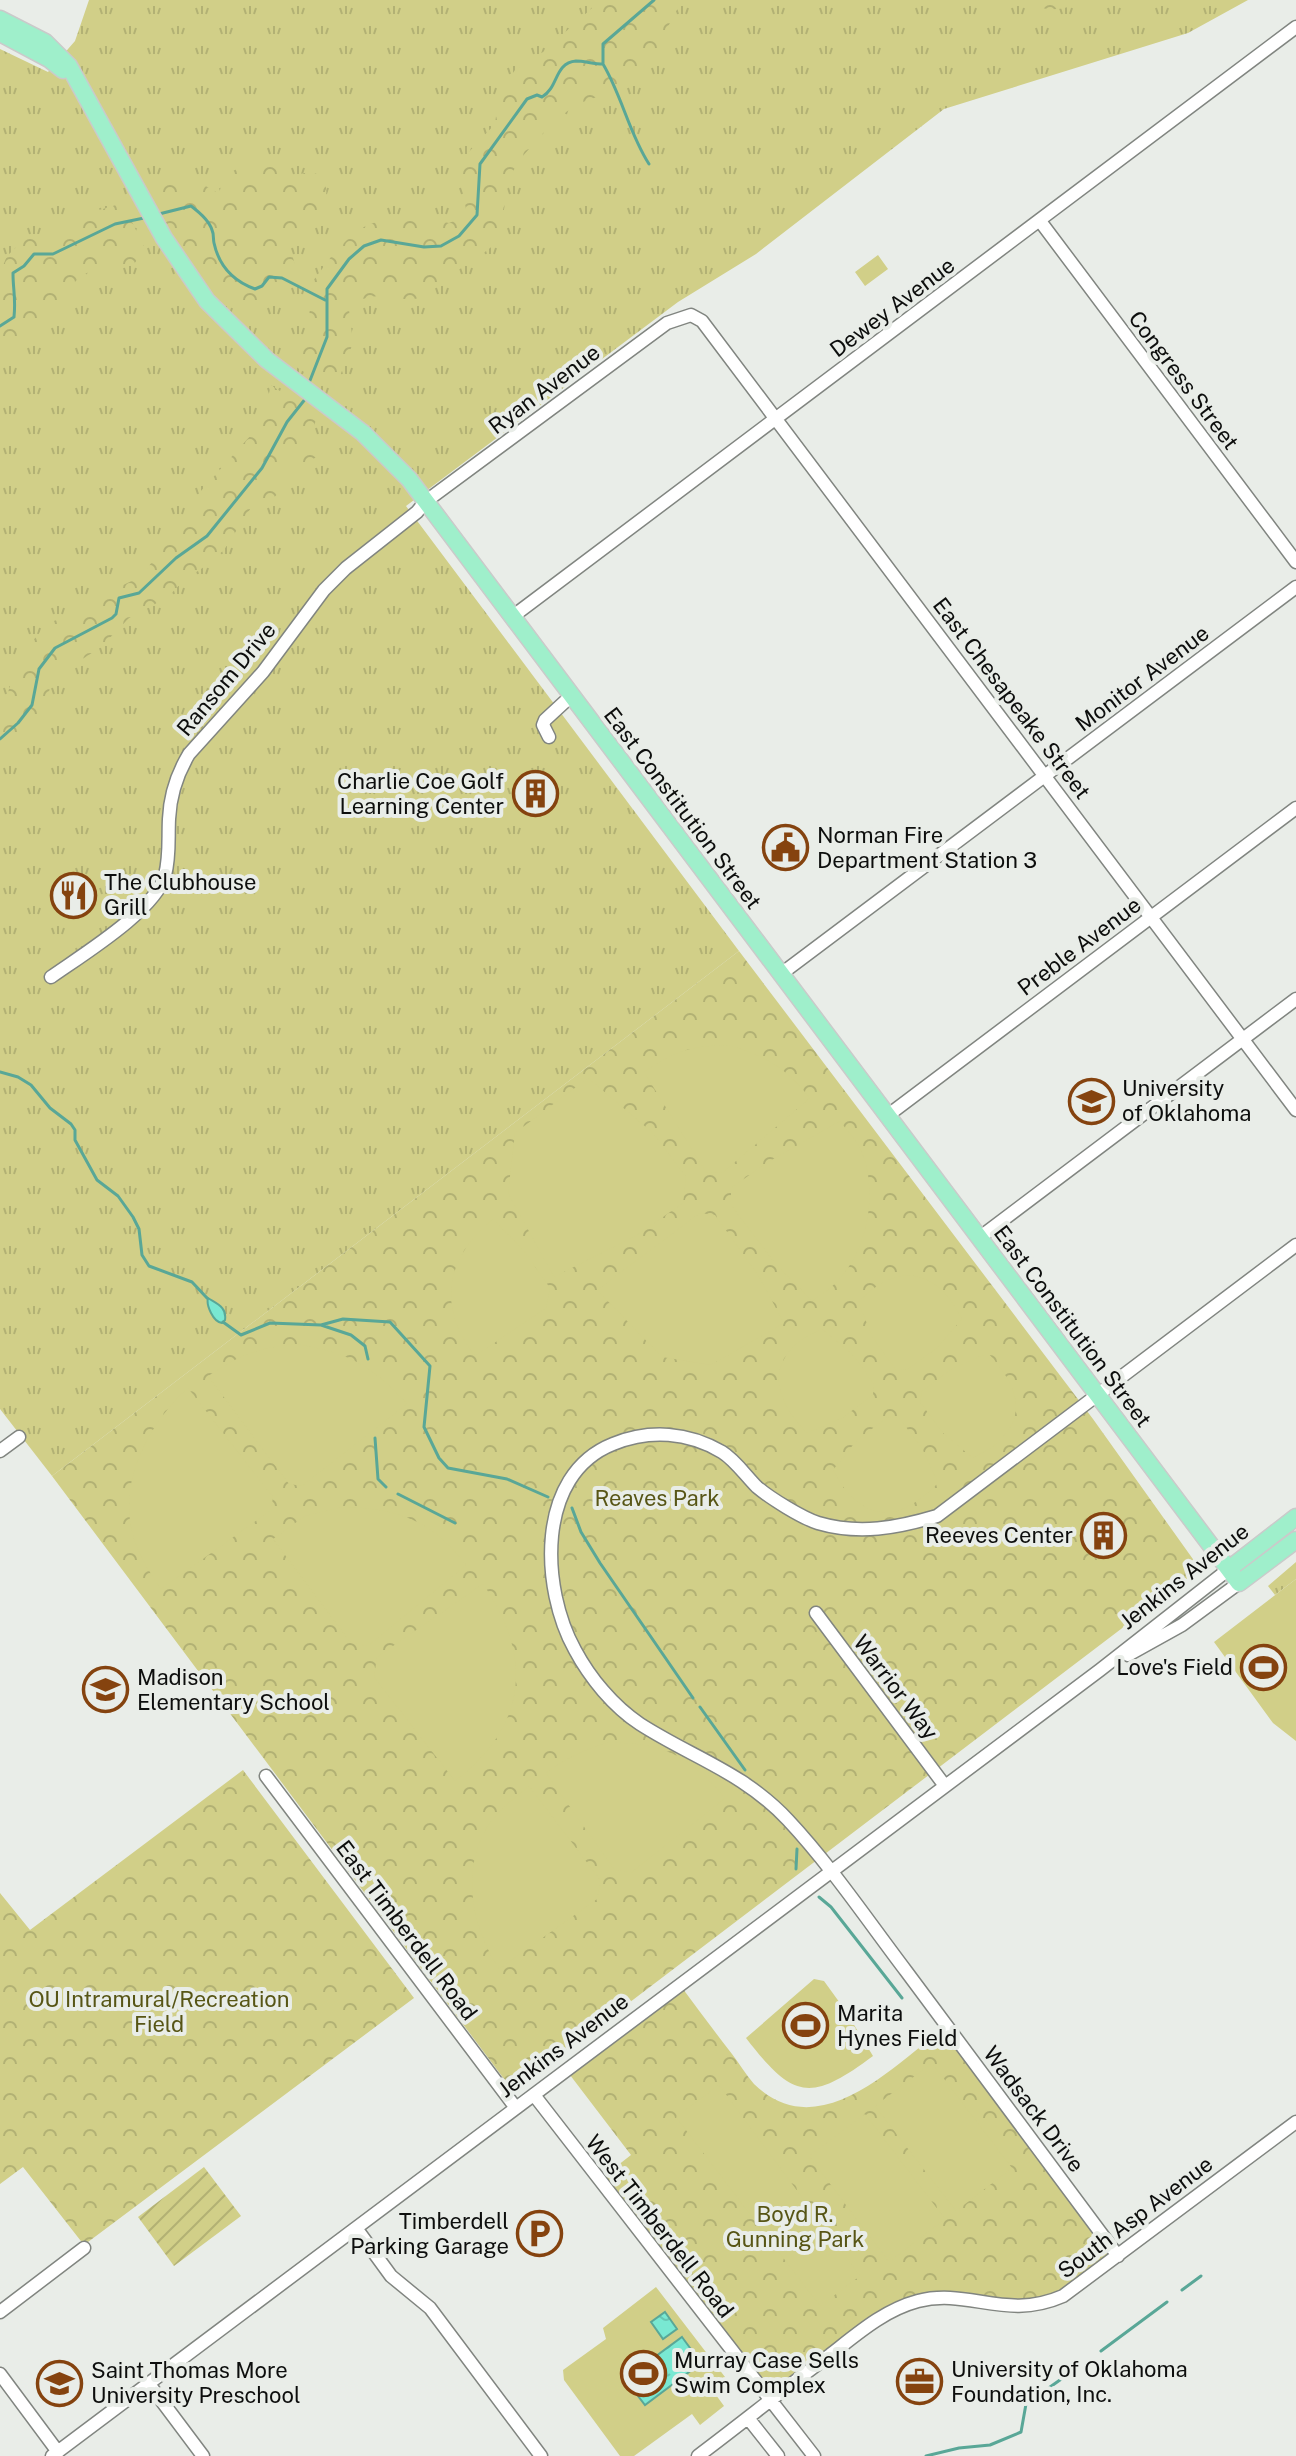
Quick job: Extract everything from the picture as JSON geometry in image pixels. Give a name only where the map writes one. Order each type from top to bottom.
[{"type":"main road","name":"East Constitution Street","points":[[0,19],[34,36],[57,52],[69,66],[176,257],[207,301],[280,372],[382,449],[425,502],[1234,1576]]},
{"type":"main road","name":"East Constitution Street","points":[[0,33],[49,59],[76,81]]},
{"type":"main road","name":"Jenkins Avenue","points":[[1234,1576],[1296,1517]]},
{"type":"main road","name":"Jenkins Avenue","points":[[1234,1576],[1296,1540]]},
{"type":"street","name":"Dewey Avenue","points":[[512,617],[1296,27]]},
{"type":"street","name":"Congress Street","points":[[1040,221],[1296,562]]},
{"type":"street","name":"East Chesapeake Street","points":[[691,315],[702,321],[955,653],[1296,1110]]},
{"type":"street","name":"Ryan Avenue","points":[[425,502],[667,323],[691,315]]},
{"type":"street","name":"Ransom Drive","points":[[51,977],[153,900],[165,876],[168,861],[173,789],[189,754],[263,672],[324,590],[425,502]]},
{"type":"street","name":"Monitor Avenue","points":[[781,974],[1296,587]]},
{"type":"street","points":[[549,737],[543,725],[545,720],[571,696]]},
{"type":"street","name":"Preble Avenue","points":[[887,1116],[1296,808]]},
{"type":"street","points":[[979,1238],[1296,999]]},
{"type":"street","name":"Wadsack Drive","points":[[1118,2256],[789,1821],[769,1802],[714,1763],[637,1722],[595,1681],[573,1648],[556,1598],[551,1566],[552,1526],[564,1489],[581,1467],[610,1445],[652,1433],[678,1435],[723,1453],[760,1490],[815,1522],[845,1529],[870,1530],[937,1516],[1296,1245]]},
{"type":"street","points":[[0,1451],[19,1437]]},
{"type":"street","name":"Jenkins Avenue","points":[[55,2454],[1100,1670],[1182,1625],[1234,1576]]},
{"type":"street","name":"Warrior Way","points":[[816,1613],[945,1786]]},
{"type":"street","name":"East Timberdell Road","points":[[266,1776],[516,2108]]},
{"type":"street","name":"West Timberdell Road","points":[[534,2095],[814,2456]]},
{"type":"street","name":"South Asp Avenue","points":[[698,2456],[865,2328],[895,2309],[934,2299],[1010,2308],[1036,2305],[1063,2296],[1296,2122]]},
{"type":"street","points":[[356,2228],[391,2276],[430,2308],[541,2456]]},
{"type":"street","points":[[0,2312],[84,2248]]},
{"type":"street","points":[[0,2374],[55,2454]]},
{"type":"street","points":[[149,2384],[203,2456]]},
{"type":"street","points":[[748,2418],[778,2456]]},
{"type":"green space","points":[[89,0],[1248,0],[1188,33],[944,109],[756,254],[678,302],[406,506],[739,951],[52,1476],[0,1409],[0,49],[48,72],[75,41]]},
{"type":"green space","points":[[601,0],[687,0],[674,13],[658,51],[638,79],[628,86],[577,104],[554,121],[521,158],[509,178],[499,241],[464,267],[446,274],[426,296],[410,299],[374,296],[358,302],[349,310],[353,343],[334,391],[293,365],[307,335],[313,281],[334,253],[354,233],[369,224],[386,220],[428,219],[449,223],[459,219],[466,210],[460,169],[466,155],[495,124],[499,93],[515,70],[543,52]]},
{"type":"green space","points":[[1034,0],[1080,0],[1066,8],[1054,9],[1037,7]]},
{"type":"green space","points":[[248,161],[267,163],[292,176],[309,172],[321,175],[326,186],[323,203],[292,236],[290,248],[295,267],[249,314],[176,242],[139,177],[196,183],[219,194],[223,178]]},
{"type":"green space","points":[[123,203],[144,247],[133,265],[107,267],[82,276],[70,289],[57,316],[39,329],[0,348],[0,310],[3,301],[0,273],[7,256],[29,235],[61,232],[99,210]]},
{"type":"green space","points":[[878,255],[888,269],[865,286],[855,272]]},
{"type":"green space","points":[[271,385],[317,416],[313,430],[319,455],[283,471],[281,491],[271,500],[254,503],[224,550],[184,580],[168,597],[129,618],[101,647],[81,660],[63,665],[52,674],[46,710],[28,735],[14,737],[0,764],[0,720],[18,658],[48,623],[94,607],[119,587],[140,577],[189,516],[200,492],[251,435],[264,414]]},
{"type":"green space","name":"Reaves Park","points":[[739,951],[1093,1419],[1200,1569],[513,2091],[52,1476]]},
{"type":"green space","points":[[729,1045],[774,1064],[810,1098],[722,1173],[706,1172],[644,1072],[684,1051]]},
{"type":"green space","points":[[588,1078],[654,1134],[686,1177],[683,1203],[637,1235],[554,1277],[508,1193],[515,1133]]},
{"type":"green space","points":[[840,1121],[859,1146],[865,1162],[869,1179],[868,1214],[851,1264],[834,1284],[812,1301],[774,1262],[731,1205],[731,1188],[768,1162]]},
{"type":"green space","points":[[700,1213],[715,1215],[758,1275],[784,1323],[711,1365],[662,1357],[597,1290]]},
{"type":"green space","points":[[493,1219],[524,1251],[550,1288],[546,1308],[475,1356],[455,1319],[451,1301],[452,1284],[465,1250]]},
{"type":"green space","points":[[907,1275],[926,1280],[941,1289],[962,1319],[937,1348],[906,1370],[895,1369],[873,1338],[858,1302],[880,1284]]},
{"type":"green space","points":[[822,1329],[852,1354],[874,1384],[873,1395],[842,1418],[807,1433],[784,1402],[780,1391],[780,1368],[795,1345]]},
{"type":"green space","points":[[295,1344],[329,1351],[357,1362],[382,1379],[407,1404],[302,1486],[289,1484],[208,1376],[249,1354]]},
{"type":"green space","points":[[988,1353],[1010,1384],[1016,1407],[1009,1430],[993,1446],[973,1458],[943,1433],[920,1402],[922,1391],[953,1368]]},
{"type":"green space","points":[[188,1388],[273,1497],[271,1510],[161,1589],[134,1539],[130,1521],[131,1484],[152,1431]]},
{"type":"green space","points":[[888,1417],[899,1418],[922,1448],[938,1483],[908,1507],[886,1513],[863,1506],[846,1490],[833,1470],[857,1440]]},
{"type":"green space","points":[[342,1507],[380,1510],[412,1520],[440,1537],[466,1565],[368,1646],[351,1643],[273,1539],[305,1516]]},
{"type":"green space","points":[[1296,1562],[1296,1579],[1275,1595],[1268,1586]]},
{"type":"green space","name":"Love's Field","points":[[1296,1579],[1296,1741],[1273,1723],[1214,1642]]},
{"type":"green space","points":[[483,1584],[510,1637],[515,1663],[515,1689],[509,1713],[497,1737],[479,1760],[455,1781],[374,1677],[377,1657]]},
{"type":"green space","points":[[606,1743],[643,1745],[673,1754],[699,1771],[725,1798],[631,1873],[614,1869],[546,1773],[574,1755]]},
{"type":"green space","name":"OU Intramural/Recreation Field","points":[[243,1770],[414,1998],[84,2245],[23,2167],[0,2184],[0,1893],[30,1930]]},
{"type":"green space","points":[[529,1786],[601,1881],[597,1899],[499,1969],[481,1933],[476,1914],[472,1875],[475,1856],[492,1820]]},
{"type":"green space","name":"Marita Hynes Field","points":[[814,1979],[824,1981],[873,2056],[833,2082],[804,2088],[790,2083],[777,2073],[746,2038]]},
{"type":"green space","name":"Boyd R. Gunning Park","points":[[683,1989],[754,2084],[778,2101],[803,2107],[828,2104],[853,2094],[877,2080],[942,2029],[1111,2255],[1057,2293],[1038,2300],[904,2301],[780,2387],[769,2387],[604,2176],[631,2155],[570,2075]]},
{"type":"green space","points":[[932,2063],[1012,2168],[956,2211],[875,2106]]},
{"type":"green space","points":[[719,2085],[860,2276],[820,2306],[676,2117]]},
{"type":"green space","points":[[865,2114],[945,2219],[889,2262],[809,2156]]},
{"type":"green space","points":[[204,2167],[241,2216],[174,2266],[138,2217]]},
{"type":"green space","name":"Murray Case Sells Swim Complex","points":[[656,2287],[725,2377],[726,2386],[716,2395],[724,2406],[700,2425],[692,2414],[634,2456],[620,2456],[564,2380],[563,2370],[606,2339],[603,2328]]},
{"type":"water","points":[[208,1298],[223,1309],[225,1320],[222,1323],[211,1313]]},
{"type":"water","points":[[665,2312],[677,2329],[663,2339],[651,2322]]},
{"type":"water","points":[[682,2337],[701,2363],[645,2405],[625,2379]]},
{"type":"waterway","points":[[309,383],[327,337],[327,289],[349,259],[364,246],[381,240],[424,247],[441,246],[459,236],[477,215],[480,164],[527,99],[547,93],[560,71],[569,63],[603,64],[603,44],[654,0]]},
{"type":"waterway","points":[[603,64],[649,164]]},
{"type":"waterway","points":[[159,214],[191,206],[211,226],[223,266],[247,286],[255,289],[269,277],[282,278],[325,300]]},
{"type":"waterway","points":[[0,326],[14,317],[13,273],[34,254],[53,254],[115,224],[144,218]]},
{"type":"waterway","points":[[0,739],[32,705],[39,669],[55,648],[112,618],[116,614],[119,598],[139,593],[176,558],[207,536],[262,468],[287,422],[306,398]]},
{"type":"waterway","points":[[0,1072],[31,1085],[50,1108],[71,1124],[75,1130],[75,1140],[97,1180],[118,1196],[133,1217],[139,1229],[142,1255],[149,1266],[192,1282],[207,1298]]},
{"type":"waterway","points":[[321,1325],[343,1319],[390,1322],[430,1366],[424,1427],[439,1458],[448,1468],[507,1479],[548,1497]]},
{"type":"waterway","points":[[223,1322],[241,1335],[270,1323],[321,1325],[351,1335],[365,1346],[368,1359]]},
{"type":"waterway","points":[[375,1438],[378,1479],[386,1487]]},
{"type":"waterway","points":[[398,1494],[455,1523]]},
{"type":"waterway","points":[[572,1508],[581,1532],[600,1563],[693,1698]]},
{"type":"waterway","points":[[700,1707],[745,1770]]},
{"type":"waterway","points":[[796,1869],[797,1849]]},
{"type":"waterway","points":[[819,1897],[831,1907],[902,1998]]},
{"type":"waterway","points":[[1182,2290],[1201,2276]]},
{"type":"waterway","points":[[1101,2351],[1167,2302]]},
{"type":"waterway","points":[[926,2456],[990,2445],[1021,2432],[1026,2404],[1067,2375]]},
{"type":"place","name":"Charlie Coe Golf Learning Center","points":[[535,794]]},
{"type":"place","name":"Norman Fire Department Station 3","points":[[786,848]]},
{"type":"place","name":"The Clubhouse Grill","points":[[73,895]]},
{"type":"place","name":"University of Oklahoma","points":[[1091,1101]]},
{"type":"place","name":"Reeves Center","points":[[1104,1535]]},
{"type":"place","name":"Love's Field","points":[[1264,1667]]},
{"type":"place","name":"Madison Elementary School","points":[[106,1690]]},
{"type":"place","name":"Marita Hynes Field","points":[[806,2026]]},
{"type":"place","name":"Timberdell Parking Garage","points":[[540,2234]]},
{"type":"place","name":"Murray Case Sells Swim Complex","points":[[643,2373]]},
{"type":"place","name":"University of Oklahoma Foundation, Inc.","points":[[920,2382]]},
{"type":"place","name":"Saint Thomas More University Preschool","points":[[60,2383]]}]
